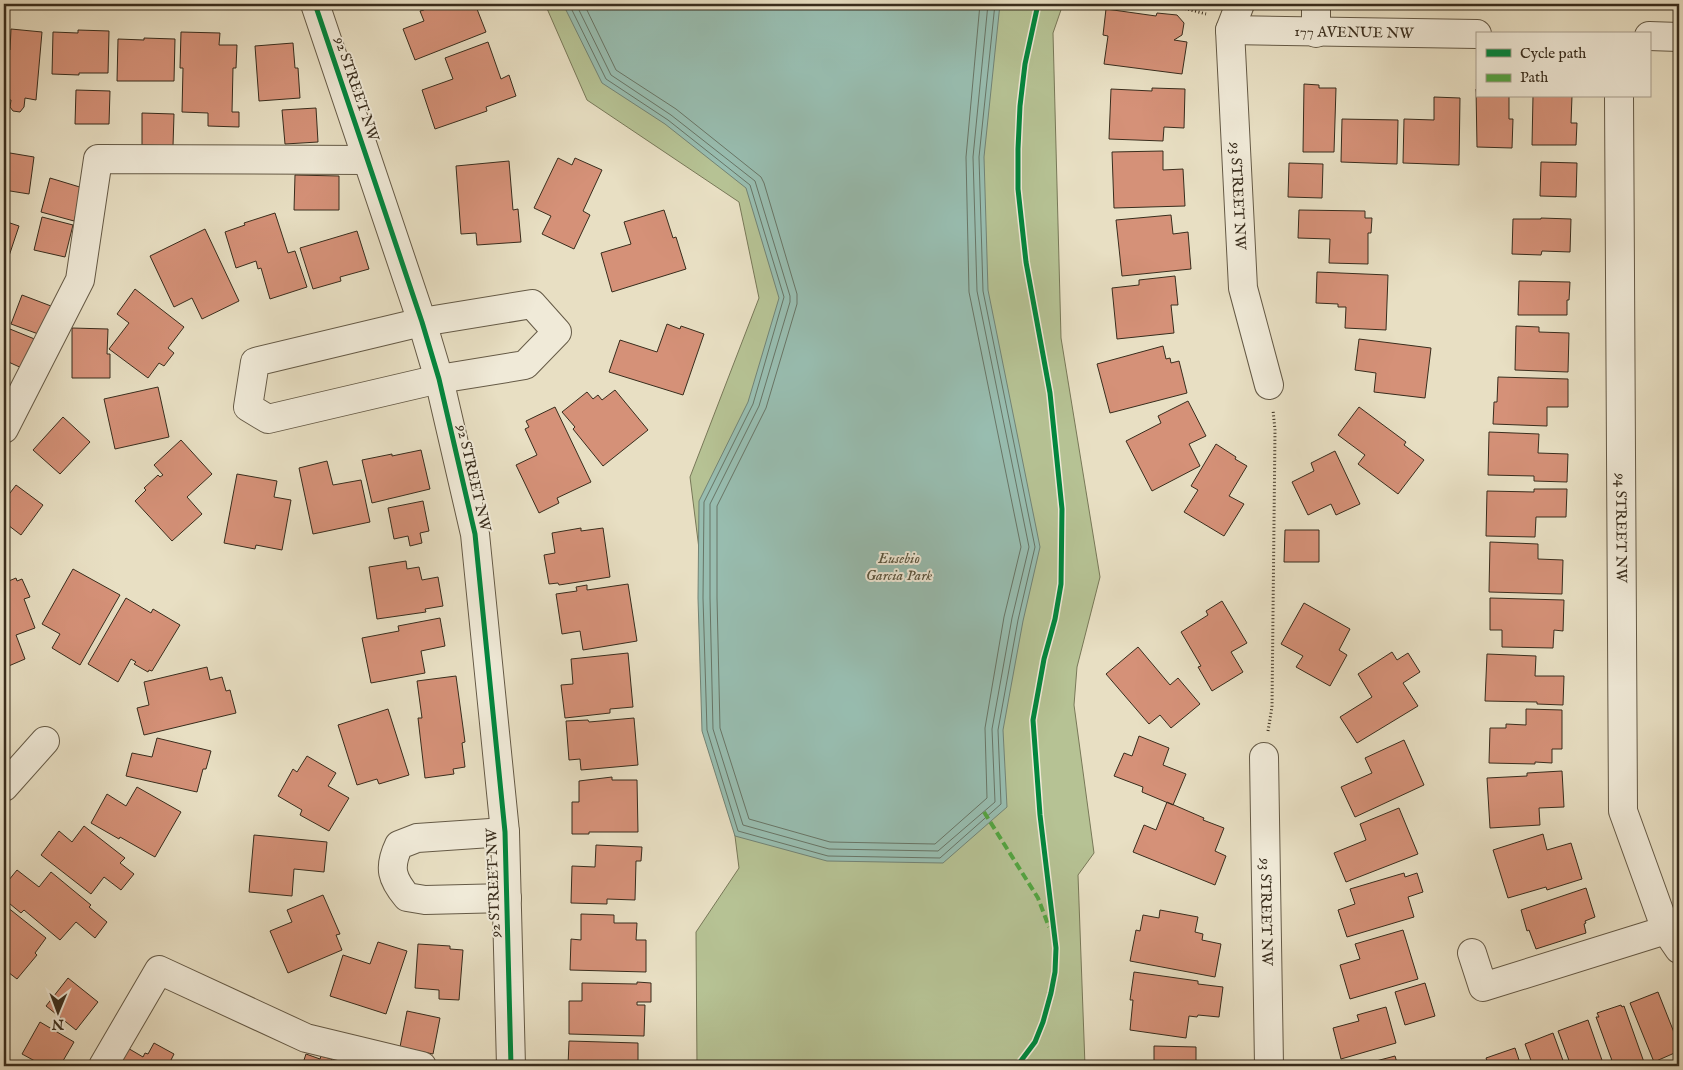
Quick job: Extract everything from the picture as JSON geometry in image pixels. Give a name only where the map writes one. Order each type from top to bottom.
[{"type":"street","name":"92 STREET NW","points":[[315,4],[422,322],[439,379],[475,534],[504,832],[511,1066]]},
{"type":"street","points":[[1316,4],[1316,33]]},
{"type":"street","name":"177 AVENUE NW","points":[[1235,19],[1316,33],[1476,34]]},
{"type":"street","name":"93 STREET NW","points":[[1235,19],[1243,288],[1269,385]]},
{"type":"street","points":[[1650,36],[1679,37]]},
{"type":"street","name":"94 STREET NW","points":[[1619,98],[1623,811],[1673,940]]},
{"type":"street","points":[[4,429],[80,280],[98,159],[367,160]]},
{"type":"street","points":[[532,304],[557,332],[525,366],[439,379],[268,419],[248,407],[255,362],[422,322],[532,304]]},
{"type":"street","points":[[4,787],[45,742]]},
{"type":"street","name":"93 STREET NW","points":[[1264,757],[1269,1066]]},
{"type":"street","name":"92 STREET NW","points":[[504,832],[417,838],[399,846],[394,857],[393,868],[395,883],[407,897],[425,900],[507,898]]},
{"type":"street","points":[[1472,953],[1483,987],[1673,940]]},
{"type":"street","points":[[102,1066],[159,970],[306,1038],[422,1066]]},
{"type":"path","points":[[1168,4],[1235,19]]},
{"type":"path","points":[[1264,757],[1272,706],[1275,430],[1269,385]]},
{"type":"green space","name":"Eusebio Garcia Park","points":[[545,4],[1063,4],[1053,33],[1061,338],[1100,577],[1077,667],[1074,705],[1094,853],[1078,875],[1085,1066],[697,1066],[696,932],[739,868],[690,477],[759,298],[739,202],[587,100]]},
{"type":"water","name":"Eusebio Garcia Park","points":[[563,4],[1000,4],[984,157],[988,290],[1040,547],[1023,621],[1003,730],[1007,807],[943,863],[827,861],[735,836],[702,731],[698,598],[699,501],[748,402],[779,298],[746,188],[665,124],[602,83]]},
{"type":"building","points":[[422,4],[475,4],[486,32],[415,60],[403,29],[424,21],[420,11],[424,10]]},
{"type":"building","points":[[1106,9],[1156,16],[1157,13],[1177,15],[1184,23],[1182,35],[1174,40],[1187,42],[1182,74],[1104,64],[1108,36],[1103,35]]},
{"type":"building","points":[[11,29],[42,32],[36,100],[25,98],[24,107],[20,112],[13,111],[10,107],[11,100],[4,99],[4,49],[10,50]]},
{"type":"building","points":[[78,30],[109,31],[108,73],[52,74],[53,32],[78,33]]},
{"type":"building","points":[[181,32],[220,33],[219,45],[237,45],[236,68],[233,68],[232,112],[239,112],[239,127],[208,126],[208,113],[182,112],[183,68],[180,68]]},
{"type":"building","points":[[144,38],[175,39],[174,81],[117,81],[118,39],[144,40]]},
{"type":"building","points":[[488,42],[501,79],[509,75],[516,96],[486,107],[487,111],[435,129],[422,90],[453,79],[445,58]]},
{"type":"building","points":[[293,43],[295,68],[298,68],[300,98],[259,101],[255,46]]},
{"type":"building","points":[[1304,84],[1319,85],[1319,88],[1336,88],[1334,152],[1303,152]]},
{"type":"building","points":[[1152,88],[1185,89],[1184,128],[1164,127],[1163,141],[1109,139],[1111,89],[1152,91]]},
{"type":"building","points":[[76,90],[110,91],[109,124],[75,124]]},
{"type":"building","points":[[1434,97],[1460,98],[1459,165],[1403,163],[1404,119],[1434,120]]},
{"type":"building","points":[[1476,98],[1509,98],[1509,119],[1513,119],[1512,148],[1477,147]]},
{"type":"building","points":[[1533,98],[1572,98],[1571,123],[1577,123],[1576,145],[1532,145]]},
{"type":"building","points":[[316,108],[318,142],[285,144],[282,110]]},
{"type":"building","points":[[142,113],[174,114],[173,146],[142,145]]},
{"type":"building","points":[[1342,119],[1398,120],[1397,164],[1341,162]]},
{"type":"building","points":[[1163,151],[1163,170],[1183,169],[1185,206],[1114,208],[1112,152]]},
{"type":"building","points":[[4,152],[34,157],[29,194],[4,190]]},
{"type":"building","points":[[558,158],[572,165],[575,158],[602,170],[583,211],[590,215],[574,249],[542,234],[551,216],[534,208]]},
{"type":"building","points":[[509,161],[513,210],[518,209],[521,242],[477,245],[476,233],[461,234],[456,166]]},
{"type":"building","points":[[1541,162],[1577,163],[1576,197],[1540,196]]},
{"type":"building","points":[[1289,163],[1323,164],[1322,198],[1288,197]]},
{"type":"building","points":[[295,175],[339,176],[339,210],[294,210]]},
{"type":"building","points":[[50,178],[83,188],[74,221],[41,212]]},
{"type":"building","points":[[664,210],[673,238],[676,237],[686,269],[612,292],[601,253],[631,244],[624,222]]},
{"type":"building","points":[[1299,210],[1365,211],[1365,218],[1372,218],[1371,233],[1368,233],[1368,264],[1329,263],[1330,239],[1298,238]]},
{"type":"building","points":[[275,213],[288,253],[295,251],[307,287],[270,299],[261,268],[258,269],[256,261],[236,268],[225,232],[245,225],[244,223]]},
{"type":"building","points":[[1171,215],[1173,234],[1188,232],[1191,269],[1122,276],[1116,220]]},
{"type":"building","points":[[42,217],[73,225],[65,257],[34,250]]},
{"type":"building","points":[[1513,219],[1571,219],[1570,252],[1542,251],[1541,255],[1512,254]]},
{"type":"building","points":[[4,221],[19,226],[8,259],[4,257]]},
{"type":"building","points":[[205,229],[239,301],[202,319],[192,298],[174,307],[150,256]]},
{"type":"building","points":[[357,231],[369,269],[340,277],[341,281],[313,289],[300,248]]},
{"type":"building","points":[[1317,272],[1388,275],[1386,330],[1345,328],[1346,307],[1338,307],[1338,304],[1316,303]]},
{"type":"building","points":[[1175,276],[1178,305],[1171,305],[1174,333],[1117,339],[1112,288],[1139,285],[1139,280]]},
{"type":"building","points":[[1519,281],[1570,282],[1567,315],[1518,315]]},
{"type":"building","points":[[135,289],[184,327],[168,348],[174,353],[164,366],[159,363],[148,378],[109,349],[129,323],[117,314]]},
{"type":"building","points":[[22,295],[51,306],[41,335],[11,324]]},
{"type":"building","points":[[667,324],[680,329],[681,326],[704,334],[683,395],[609,372],[620,340],[657,352]]},
{"type":"building","points":[[1516,326],[1539,327],[1539,332],[1569,333],[1568,372],[1515,370]]},
{"type":"building","points":[[5,327],[37,340],[24,369],[4,360]]},
{"type":"building","points":[[72,328],[108,329],[107,354],[110,354],[110,378],[72,378]]},
{"type":"building","points":[[1359,339],[1431,348],[1425,398],[1374,392],[1376,373],[1355,370]]},
{"type":"building","points":[[1163,346],[1166,359],[1170,358],[1171,363],[1179,361],[1187,393],[1110,413],[1097,364]]},
{"type":"building","points":[[1498,377],[1568,379],[1568,407],[1547,407],[1547,426],[1493,424],[1494,402],[1497,402]]},
{"type":"building","points":[[158,387],[169,437],[115,449],[104,399]]},
{"type":"building","points":[[615,390],[648,430],[603,466],[573,429],[575,427],[562,412],[587,392],[593,399],[598,395],[602,400]]},
{"type":"building","points":[[1188,401],[1206,436],[1189,444],[1200,466],[1152,491],[1126,441],[1161,423],[1158,416]]},
{"type":"building","points":[[555,407],[591,482],[557,498],[559,503],[539,513],[516,465],[537,455],[525,429],[529,427],[526,421]]},
{"type":"building","points":[[1359,407],[1406,442],[1404,445],[1424,460],[1398,494],[1358,464],[1365,455],[1338,435]]},
{"type":"building","points":[[63,417],[90,442],[60,474],[33,450]]},
{"type":"building","points":[[1489,432],[1539,434],[1538,453],[1568,454],[1567,482],[1534,481],[1534,476],[1488,475]]},
{"type":"building","points":[[181,440],[212,474],[187,497],[202,514],[172,541],[135,501],[146,490],[144,488],[158,475],[160,477],[163,475],[154,465]]},
{"type":"building","points":[[1216,444],[1247,466],[1229,496],[1244,504],[1224,536],[1184,512],[1198,490],[1191,486]]},
{"type":"building","points":[[421,450],[430,489],[372,503],[362,460]]},
{"type":"building","points":[[1335,451],[1360,504],[1336,515],[1331,504],[1308,515],[1292,482],[1314,471],[1311,463]]},
{"type":"building","points":[[327,461],[333,485],[361,480],[370,522],[313,534],[299,468]]},
{"type":"building","points":[[237,474],[277,481],[274,497],[291,500],[282,550],[256,545],[255,549],[224,543]]},
{"type":"building","points":[[16,485],[43,505],[21,535],[4,522],[4,501]]},
{"type":"building","points":[[1534,489],[1567,489],[1566,517],[1536,517],[1535,537],[1486,536],[1487,491],[1534,492]]},
{"type":"building","points":[[423,501],[429,531],[420,533],[422,543],[410,546],[408,536],[394,539],[388,508]]},
{"type":"building","points":[[581,528],[581,531],[603,528],[610,577],[559,585],[558,583],[549,584],[544,555],[555,553],[552,533]]},
{"type":"building","points":[[1285,530],[1319,530],[1319,562],[1284,562]]},
{"type":"building","points":[[1490,542],[1538,544],[1538,559],[1563,560],[1562,594],[1489,592]]},
{"type":"building","points":[[406,561],[407,569],[419,567],[422,580],[438,577],[443,606],[425,609],[426,612],[377,619],[369,567]]},
{"type":"building","points":[[73,569],[120,595],[80,665],[52,648],[60,634],[42,624]]},
{"type":"building","points":[[16,578],[17,581],[22,579],[30,597],[24,599],[35,628],[16,635],[25,659],[4,668],[4,583]]},
{"type":"building","points":[[628,584],[637,641],[583,650],[580,631],[562,634],[556,594],[577,591],[576,587],[587,585],[587,590]]},
{"type":"building","points":[[126,598],[151,613],[153,609],[180,625],[152,671],[149,670],[148,672],[134,664],[136,662],[131,659],[118,682],[88,664]]},
{"type":"building","points":[[1490,598],[1564,600],[1563,631],[1554,630],[1553,648],[1502,647],[1502,630],[1490,630]]},
{"type":"building","points":[[1678,600],[1679,631],[1677,631]]},
{"type":"building","points":[[1222,601],[1247,643],[1231,652],[1243,672],[1212,691],[1198,667],[1201,666],[1181,632],[1208,615],[1206,611]]},
{"type":"building","points":[[1304,603],[1350,629],[1339,650],[1347,655],[1330,686],[1296,667],[1303,656],[1281,644]]},
{"type":"building","points":[[440,618],[445,646],[421,651],[425,673],[371,683],[362,638],[399,631],[398,626]]},
{"type":"building","points":[[1138,647],[1170,685],[1178,678],[1200,704],[1171,728],[1160,715],[1149,724],[1106,674]]},
{"type":"building","points":[[1392,652],[1397,660],[1408,653],[1420,672],[1403,683],[1418,706],[1357,743],[1340,717],[1372,697],[1358,674]]},
{"type":"building","points":[[628,653],[633,707],[610,709],[610,713],[565,718],[561,685],[573,684],[571,659]]},
{"type":"building","points":[[1487,654],[1536,656],[1535,676],[1564,676],[1563,705],[1537,704],[1537,702],[1485,701]]},
{"type":"building","points":[[207,667],[210,680],[222,677],[226,691],[230,690],[236,713],[144,735],[137,708],[149,705],[144,682]]},
{"type":"building","points":[[456,676],[465,742],[462,743],[465,767],[453,769],[454,774],[425,778],[418,718],[422,718],[417,681]]},
{"type":"building","points":[[1677,678],[1679,678],[1679,706],[1676,706]]},
{"type":"building","points":[[388,709],[409,775],[379,784],[377,779],[357,785],[338,725]]},
{"type":"building","points":[[1526,709],[1562,710],[1562,749],[1552,749],[1552,763],[1489,763],[1490,728],[1506,728],[1506,724],[1526,725]]},
{"type":"building","points":[[634,718],[638,765],[581,770],[580,759],[569,760],[566,721],[588,720],[589,722]]},
{"type":"building","points":[[1676,729],[1679,729],[1679,765],[1676,765]]},
{"type":"building","points":[[1139,736],[1169,748],[1163,765],[1186,774],[1173,805],[1142,792],[1143,787],[1114,776],[1124,753],[1132,756]]},
{"type":"building","points":[[157,738],[211,751],[206,769],[203,769],[197,792],[126,776],[132,753],[152,757]]},
{"type":"building","points":[[1404,740],[1424,785],[1355,817],[1341,787],[1372,773],[1365,758]]},
{"type":"building","points":[[307,756],[336,773],[328,786],[349,798],[329,831],[300,815],[302,810],[278,796],[293,769],[297,772]]},
{"type":"building","points":[[1562,771],[1564,807],[1539,808],[1540,825],[1490,828],[1487,778],[1527,776],[1527,773]]},
{"type":"building","points":[[612,777],[612,780],[637,780],[638,832],[572,834],[572,802],[579,802],[579,781]]},
{"type":"building","points":[[137,787],[181,812],[155,857],[91,823],[107,794],[126,806]]},
{"type":"building","points":[[1167,802],[1224,828],[1215,851],[1226,856],[1215,885],[1133,852],[1144,825],[1156,830]]},
{"type":"building","points":[[1399,808],[1418,854],[1346,882],[1334,853],[1366,840],[1360,824]]},
{"type":"building","points":[[84,826],[125,858],[120,863],[134,874],[121,890],[104,877],[91,894],[41,855],[59,831],[72,842]]},
{"type":"building","points":[[1543,834],[1547,850],[1571,843],[1582,879],[1547,890],[1546,887],[1508,898],[1493,850]]},
{"type":"building","points":[[254,835],[327,842],[324,872],[294,869],[292,896],[249,892]]},
{"type":"building","points":[[596,845],[642,847],[641,861],[636,861],[635,900],[607,899],[607,904],[571,903],[572,866],[595,867]]},
{"type":"building","points":[[17,870],[39,887],[51,872],[91,905],[89,907],[107,922],[95,938],[76,922],[60,940],[24,910],[21,913],[4,899],[4,886]]},
{"type":"building","points":[[1404,873],[1405,877],[1417,873],[1423,892],[1408,897],[1414,917],[1347,937],[1338,910],[1355,904],[1350,889]]},
{"type":"building","points":[[1586,888],[1595,917],[1585,921],[1586,933],[1536,949],[1529,930],[1527,931],[1521,910]]},
{"type":"building","points":[[323,895],[340,934],[336,935],[342,950],[288,973],[270,931],[292,922],[287,910]]},
{"type":"building","points":[[7,907],[46,938],[35,953],[37,955],[17,979],[4,969],[4,911]]},
{"type":"building","points":[[1160,910],[1198,917],[1195,932],[1203,934],[1202,940],[1221,944],[1215,977],[1130,961],[1136,930],[1140,931],[1143,915],[1159,918]]},
{"type":"building","points":[[581,914],[614,915],[614,923],[637,923],[636,940],[646,940],[646,972],[570,970],[571,939],[581,940]]},
{"type":"building","points":[[1403,930],[1418,979],[1350,999],[1340,965],[1360,959],[1355,944]]},
{"type":"building","points":[[378,942],[407,951],[386,1014],[330,996],[343,955],[370,964]]},
{"type":"building","points":[[418,944],[450,946],[450,949],[463,950],[459,1000],[439,999],[439,990],[415,988]]},
{"type":"building","points":[[1134,972],[1198,981],[1198,984],[1223,987],[1219,1017],[1189,1016],[1186,1038],[1130,1030],[1133,1000],[1130,1000]]},
{"type":"building","points":[[4,978],[9,982],[4,989]]},
{"type":"building","points":[[68,978],[98,1002],[76,1030],[46,1006]]},
{"type":"building","points":[[637,982],[651,983],[651,1002],[637,1002],[637,1005],[645,1005],[644,1036],[569,1034],[569,1001],[582,1001],[582,983],[637,984]]},
{"type":"building","points":[[1425,983],[1435,1016],[1405,1025],[1395,992]]},
{"type":"building","points":[[1658,992],[1679,1045],[1679,1051],[1654,1062],[1630,1003]]},
{"type":"building","points":[[1621,1005],[1622,1007],[1624,1006],[1645,1065],[1614,1066],[1596,1017],[1599,1017],[1597,1013]]},
{"type":"building","points":[[1386,1007],[1396,1043],[1341,1059],[1333,1028],[1359,1021],[1357,1015]]},
{"type":"building","points":[[407,1011],[440,1018],[433,1054],[400,1047]]},
{"type":"building","points":[[1588,1020],[1604,1066],[1571,1066],[1558,1031]]},
{"type":"building","points":[[40,1022],[74,1042],[60,1066],[44,1066],[22,1054]]},
{"type":"building","points":[[1553,1033],[1565,1066],[1533,1066],[1525,1044]]},
{"type":"building","points":[[569,1041],[638,1043],[638,1066],[568,1066]]},
{"type":"building","points":[[154,1043],[174,1054],[168,1066],[115,1066],[126,1047],[143,1057],[145,1053],[148,1054]]},
{"type":"building","points":[[1154,1046],[1196,1047],[1196,1066],[1154,1066]]},
{"type":"building","points":[[1515,1048],[1521,1066],[1489,1066],[1486,1058]]},
{"type":"building","points":[[306,1054],[320,1059],[321,1056],[332,1059],[333,1066],[302,1066]]},
{"type":"building","points":[[1395,1056],[1398,1066],[1357,1066]]},
{"type":"marked path","points":[[984,812],[1038,898],[1049,927]]},
{"type":"cycle path","points":[[315,4],[422,322],[439,379],[475,534],[505,832],[511,1066]]},
{"type":"cycle path","points":[[1017,1066],[1035,1042],[1043,1022],[1055,972],[1056,948],[1040,815],[1033,720],[1044,659],[1055,619],[1061,584],[1062,509],[1050,393],[1026,262],[1018,189],[1020,106],[1025,64],[1038,4]]}]
